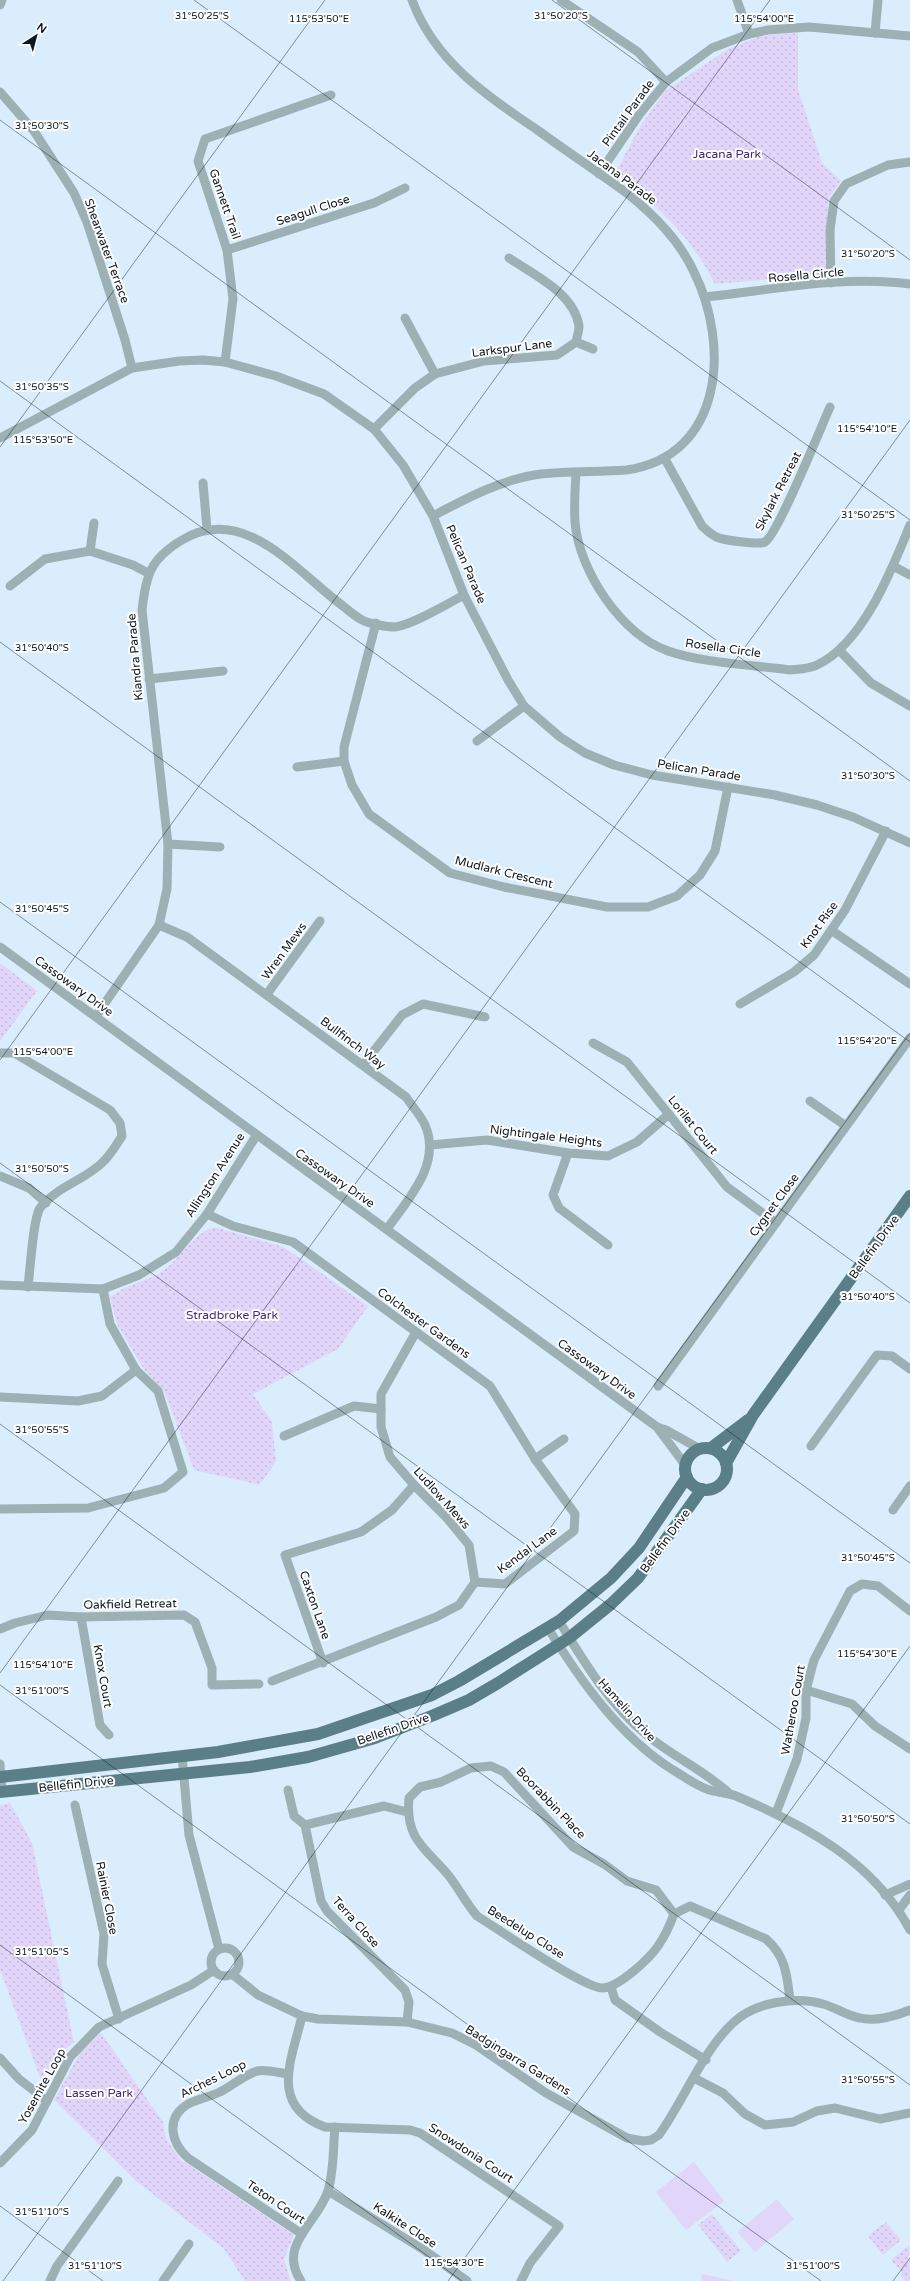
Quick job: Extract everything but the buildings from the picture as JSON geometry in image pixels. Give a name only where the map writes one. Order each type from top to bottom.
[{"type":"main road","name":"Bellefin Drive","points":[[726,1463],[753,1415],[910,1196]]},
{"type":"main road","name":"Bellefin Drive","points":[[706,1448],[753,1415]]},
{"type":"main road","points":[[706,1448],[720,1452],[728,1469],[726,1478],[720,1485],[712,1489],[702,1489],[696,1487],[686,1471],[690,1455],[706,1448]]},
{"type":"main road","name":"Bellefin Drive","points":[[0,1777],[218,1752],[318,1734],[432,1694],[460,1681],[559,1622],[629,1561],[686,1471]]},
{"type":"main road","name":"Bellefin Drive","points":[[1,1792],[250,1767],[308,1757],[374,1738],[469,1700],[569,1638],[611,1604],[638,1578],[702,1489]]},
{"type":"street","points":[[0,5],[2,0]]},
{"type":"street","name":"Jacana Parade","points":[[412,0],[418,17],[433,40],[468,80],[492,99],[599,174],[650,212],[673,238],[694,271],[705,297],[713,328],[715,352],[708,403],[697,427],[665,459],[640,468],[541,474],[497,485],[433,516]]},
{"type":"street","points":[[561,0],[638,52],[666,82]]},
{"type":"street","points":[[737,0],[749,34]]},
{"type":"street","points":[[875,33],[878,0]]},
{"type":"street","name":"Pintail Parade","points":[[599,174],[639,115],[666,82],[712,48],[749,34],[768,30],[810,27],[910,36]]},
{"type":"street","name":"Shearwater Terrace","points":[[0,92],[34,131],[74,192],[87,222],[125,340],[132,368]]},
{"type":"street","name":"Gannett Trail","points":[[225,362],[234,299],[228,250],[198,161],[205,139],[331,95]]},
{"type":"street","points":[[831,284],[830,230],[834,201],[846,184],[888,165],[910,162]]},
{"type":"street","name":"Seagull Close","points":[[228,250],[374,203],[405,188]]},
{"type":"street","points":[[509,258],[554,288],[572,306],[579,327],[576,342],[593,349]]},
{"type":"street","name":"Rosella Circle","points":[[705,297],[831,284],[882,282],[910,284]]},
{"type":"street","points":[[405,318],[435,374]]},
{"type":"street","name":"Larkspur Lane","points":[[374,429],[415,388],[435,374],[484,361],[557,355],[576,342]]},
{"type":"street","name":"Pelican Parade","points":[[0,438],[132,368],[179,361],[203,360],[225,362],[276,376],[324,394],[374,429],[403,465],[433,516],[464,595],[500,666],[524,706],[560,737],[585,753],[614,765],[652,775],[775,795],[817,805],[886,831],[910,843]]},
{"type":"street","name":"Skylark Retreat","points":[[665,459],[702,526],[709,532],[720,538],[758,543],[765,542],[774,529],[803,471],[830,407]]},
{"type":"street","name":"Rosella Circle","points":[[576,473],[575,522],[586,563],[605,597],[621,620],[643,639],[656,646],[683,655],[790,670],[816,665],[840,650],[853,636],[893,566],[910,525]]},
{"type":"street","points":[[203,483],[207,529]]},
{"type":"street","points":[[90,551],[94,522]]},
{"type":"street","name":"Kiandra Parade","points":[[96,1016],[159,926],[167,889],[168,844],[142,610],[148,573],[165,550],[187,537],[207,529],[239,532],[270,547],[296,566],[329,596],[363,620],[395,626],[425,615],[464,595]]},
{"type":"street","points":[[10,586],[45,559],[90,551],[133,565],[148,573]]},
{"type":"street","points":[[893,566],[910,575]]},
{"type":"street","name":"Mudlark Crescent","points":[[376,623],[344,747],[344,761],[352,785],[369,814],[450,873],[504,887],[607,907],[648,907],[677,896],[700,875],[715,851],[728,787]]},
{"type":"street","points":[[840,650],[871,683],[910,706]]},
{"type":"street","points":[[149,679],[223,671]]},
{"type":"street","points":[[477,741],[524,706]]},
{"type":"street","points":[[296,767],[344,761]]},
{"type":"street","name":"Knot Rise","points":[[740,1004],[794,972],[814,955],[862,880],[886,831]]},
{"type":"street","points":[[168,844],[220,847]]},
{"type":"street","name":"Wren Mews","points":[[267,994],[320,922]]},
{"type":"street","name":"Bullfinch Way","points":[[159,926],[187,938],[267,994],[406,1097],[425,1125],[430,1145],[424,1175],[387,1229]]},
{"type":"street","points":[[831,930],[910,984]]},
{"type":"street","name":"Cassowary Drive","points":[[0,947],[96,1016],[256,1136],[387,1229],[657,1427],[706,1448]]},
{"type":"street","points":[[363,1065],[402,1015],[423,1004],[485,1017]]},
{"type":"street","name":"Cygnet Close","points":[[658,1386],[910,1038]]},
{"type":"street","name":"Lorilet Court","points":[[593,1043],[627,1062],[727,1187],[776,1223]]},
{"type":"street","points":[[0,1053],[14,1054],[110,1110],[120,1123],[122,1136],[104,1161],[83,1177],[56,1192],[39,1209],[31,1247],[28,1286]]},
{"type":"street","points":[[810,1101],[846,1126]]},
{"type":"street","name":"Nightingale Heights","points":[[430,1145],[487,1140],[568,1153],[608,1156],[637,1142],[669,1114]]},
{"type":"street","name":"Allington Avenue","points":[[0,1286],[103,1289],[139,1275],[176,1252],[207,1214],[256,1136]]},
{"type":"street","points":[[568,1153],[553,1195],[559,1208],[608,1245]]},
{"type":"street","points":[[0,1176],[29,1188],[46,1203]]},
{"type":"street","name":"Colchester Gardens","points":[[207,1214],[233,1226],[293,1242],[490,1386],[535,1459],[575,1514]]},
{"type":"street","points":[[0,1509],[88,1508],[164,1488],[183,1472],[158,1391],[136,1370],[110,1324],[103,1289]]},
{"type":"street","name":"Ludlow Mews","points":[[416,1332],[381,1394],[381,1427],[390,1457],[414,1485],[446,1517],[469,1545],[475,1582]]},
{"type":"street","points":[[811,1446],[878,1355],[892,1356],[910,1369]]},
{"type":"street","points":[[0,1397],[78,1401],[102,1396],[136,1370]]},
{"type":"street","points":[[284,1436],[354,1406],[381,1409]]},
{"type":"street","name":"Cassowary Drive","points":[[657,1427],[686,1471]]},
{"type":"street","points":[[535,1459],[564,1439]]},
{"type":"street","name":"Caxton Lane","points":[[322,1663],[285,1555],[361,1532],[392,1510],[414,1485]]},
{"type":"street","points":[[893,1510],[910,1486]]},
{"type":"street","name":"Kendal Lane","points":[[475,1582],[505,1584],[574,1531],[575,1514]]},
{"type":"street","points":[[272,1681],[322,1663],[448,1611],[459,1605],[475,1582]]},
{"type":"street","name":"Watheroo Court","points":[[776,1813],[797,1759],[806,1718],[806,1690],[814,1660],[850,1591],[862,1584],[878,1586],[910,1611]]},
{"type":"street","name":"Oakfield Retreat","points":[[0,1629],[15,1623],[48,1615],[81,1617],[184,1614],[195,1622],[212,1668],[212,1684],[259,1684]]},
{"type":"street","name":"Knox Court","points":[[81,1617],[100,1725],[109,1735]]},
{"type":"street","name":"Hamelin Drive","points":[[559,1622],[619,1708],[642,1731],[661,1747],[716,1781],[730,1794]]},
{"type":"street","name":"Hamelin Drive","points":[[548,1628],[558,1645],[595,1695],[642,1746],[673,1770],[702,1786],[712,1791],[730,1794],[776,1813],[827,1841],[869,1876],[899,1910],[910,1929]]},
{"type":"street","points":[[806,1690],[852,1704],[875,1726],[910,1749]]},
{"type":"street","points":[[182,1755],[189,1835],[219,1949]]},
{"type":"street","points":[[0,1764],[1,1792]]},
{"type":"street","name":"Boorabbin Place","points":[[407,1812],[408,1798],[420,1787],[441,1782],[472,1768],[491,1766],[504,1772],[573,1847],[604,1864],[627,1881],[656,1890],[674,1914]]},
{"type":"street","name":"Terra Close","points":[[288,1790],[294,1816],[305,1825],[321,1901],[327,1911],[405,1990],[409,2002],[407,2022]]},
{"type":"street","name":"Rainier Close","points":[[75,1805],[104,1934],[102,1964],[119,2019]]},
{"type":"street","points":[[305,1825],[351,1816],[384,1806],[407,1812]]},
{"type":"street","name":"Beedelup Close","points":[[407,1812],[414,1835],[426,1854],[449,1875],[477,1916],[575,1977],[601,1988],[612,1987]]},
{"type":"street","points":[[885,1895],[910,1884]]},
{"type":"street","points":[[899,1910],[910,1895]]},
{"type":"street","points":[[706,2060],[660,2032],[615,2000],[612,1987],[647,1959],[658,1946],[674,1914],[690,1906],[766,1939],[776,1947],[786,1966],[790,2000]]},
{"type":"street","points":[[219,1949],[232,1950],[238,1957],[238,1967],[232,1974],[223,1976],[214,1970],[211,1961],[212,1956],[219,1949]]},
{"type":"street","name":"Yosemite Loop","points":[[1,2161],[32,2130],[70,2057],[99,2027],[191,1985],[214,1970]]},
{"type":"street","name":"Badgingarra Gardens","points":[[232,1974],[258,1995],[302,2016],[325,2020],[407,2022],[452,2033],[476,2045],[546,2093],[634,2141],[651,2140],[659,2135],[725,2031],[736,2020],[769,2004],[790,2000],[823,2003],[860,2019],[894,2016],[910,2010]]},
{"type":"street","name":"Snowdonia Court","points":[[302,2016],[288,2074],[288,2092],[297,2109],[314,2123],[335,2127],[410,2130],[420,2133],[559,2226],[530,2263],[521,2281]]},
{"type":"street","points":[[0,2058],[19,2079],[47,2101]]},
{"type":"street","name":"Arches Loop","points":[[236,2190],[182,2152],[174,2139],[172,2131],[172,2115],[190,2103],[220,2092],[256,2071],[288,2074]]},
{"type":"street","points":[[694,2078],[723,2093],[745,2114],[765,2125],[793,2122],[817,2111],[835,2108],[880,2119],[910,2112]]},
{"type":"street","points":[[301,2281],[295,2269],[293,2256],[295,2245],[319,2209],[328,2191],[335,2127]]},
{"type":"street","points":[[50,2281],[57,2266],[118,2181]]},
{"type":"street","name":"Teton Court","points":[[236,2190],[302,2234]]},
{"type":"street","name":"Kalkite Close","points":[[328,2191],[424,2250],[439,2263],[467,2281]]},
{"type":"street","points":[[164,2281],[188,2244]]},
{"type":"green space","name":"Jacana Park","points":[[798,33],[798,89],[822,163],[841,181],[829,198],[826,231],[828,274],[715,284],[705,265],[683,235],[646,198],[615,173],[641,125],[665,91],[728,49],[760,36]]},
{"type":"green space","points":[[0,963],[37,991],[0,1041]]},
{"type":"green space","name":"Stradbroke Park","points":[[215,1227],[284,1247],[368,1306],[338,1349],[253,1394],[272,1422],[276,1461],[260,1485],[194,1470],[165,1393],[143,1368],[117,1324],[110,1297],[123,1289],[163,1271],[170,1266],[194,1240],[207,1230]]},
{"type":"green space","points":[[10,1803],[32,1843],[74,2042],[59,2054],[41,2080],[0,1970],[0,1805]]},
{"type":"green space","name":"Lassen Park","points":[[101,2033],[163,2122],[166,2139],[180,2159],[294,2235],[284,2259],[291,2281],[245,2281],[223,2248],[136,2181],[54,2100],[80,2053]]},
{"type":"green space","points":[[694,2162],[724,2201],[686,2230],[656,2192]]},
{"type":"green space","points":[[777,2199],[794,2219],[755,2252],[737,2232]]},
{"type":"green space","points":[[712,2214],[741,2251],[727,2262],[698,2225]]},
{"type":"green space","points":[[886,2222],[901,2240],[883,2255],[868,2236]]},
{"type":"green space","points":[[909,2245],[910,2281],[905,2281],[900,2274],[902,2272],[891,2260]]},
{"type":"green space","points":[[702,2274],[734,2281],[701,2281]]}]
